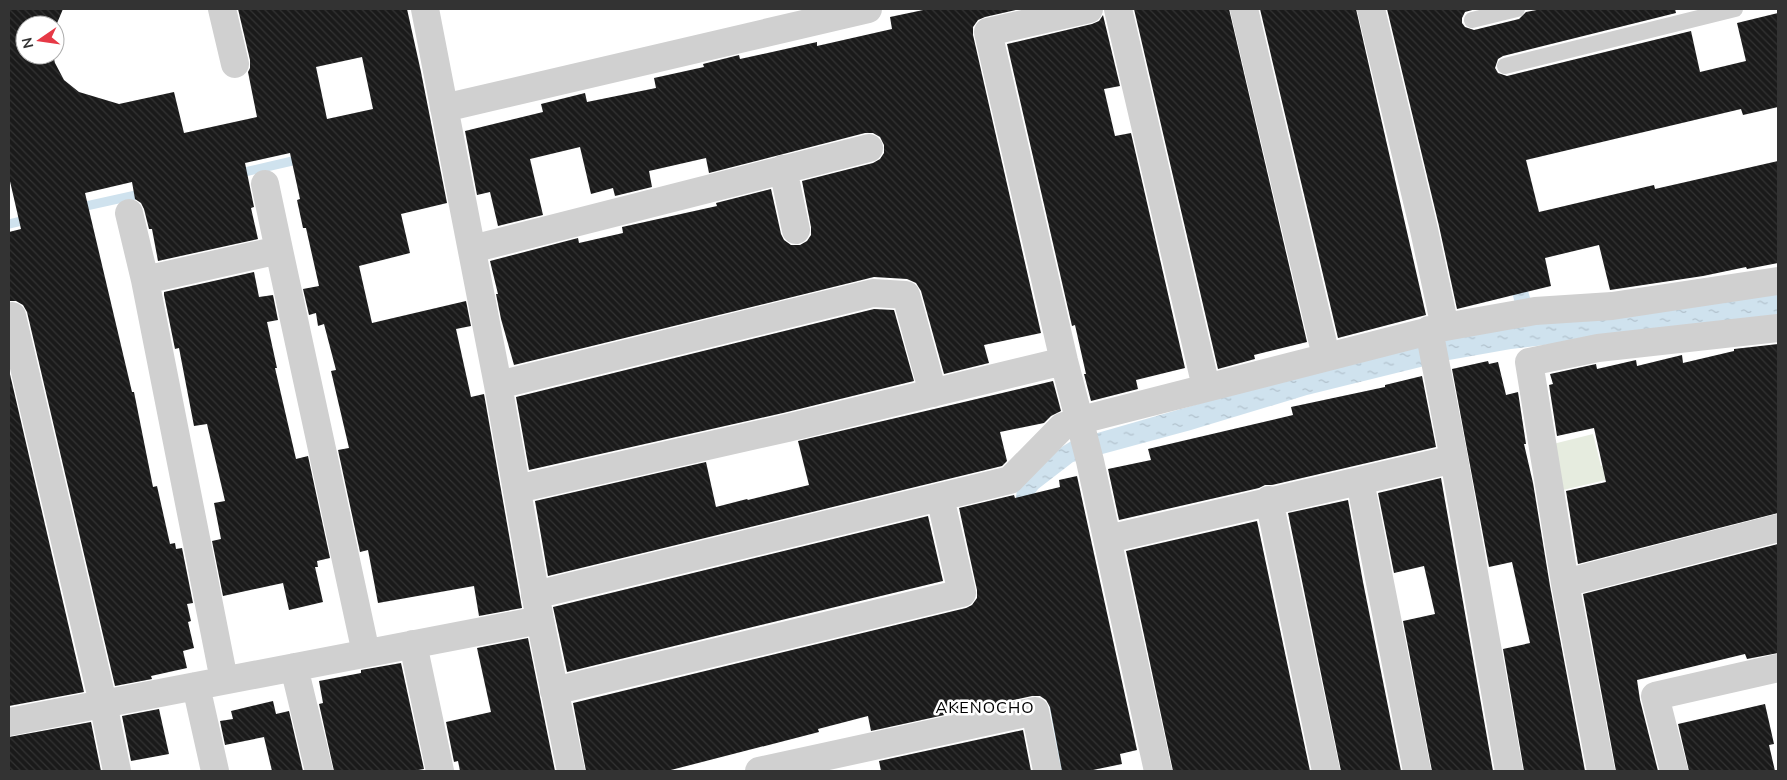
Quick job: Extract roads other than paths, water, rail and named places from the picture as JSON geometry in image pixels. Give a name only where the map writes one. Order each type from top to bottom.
[{"type":"street","points":[[222,9],[235,64]]},
{"type":"street","points":[[425,9],[498,384],[537,607],[571,771]]},
{"type":"street","points":[[444,108],[868,9]]},
{"type":"street","points":[[1089,9],[988,32],[1064,362],[1082,427],[1108,539],[1158,771]]},
{"type":"street","points":[[1118,9],[1206,387]]},
{"type":"street","points":[[1244,9],[1326,356]]},
{"type":"street","points":[[1371,9],[1424,230],[1435,331],[1436,366],[1509,771]]},
{"type":"street","points":[[472,249],[869,148]]},
{"type":"street","points":[[783,169],[796,230]]},
{"type":"street","points":[[265,184],[366,653]]},
{"type":"street","points":[[129,213],[145,280],[224,680]]},
{"type":"street","points":[[145,280],[279,250]]},
{"type":"street","points":[[9,722],[413,644],[537,607],[940,497],[1010,480],[1062,427],[1082,427],[1206,387],[1326,356],[1435,331],[1525,314],[1612,306],[1778,281]]},
{"type":"street","points":[[498,384],[873,293],[906,295],[933,393]]},
{"type":"street","points":[[9,317],[12,316],[103,703],[117,771]]},
{"type":"street","points":[[1601,771],[1565,583],[1529,362],[1598,348],[1778,328]]},
{"type":"street","points":[[517,489],[787,428],[1064,362]]},
{"type":"street","points":[[1108,539],[1269,500],[1454,459]]},
{"type":"street","points":[[1360,481],[1417,771]]},
{"type":"street","points":[[554,691],[962,593],[940,497]]},
{"type":"street","points":[[1269,500],[1326,771]]},
{"type":"street","points":[[1565,583],[1778,528]]},
{"type":"street","points":[[413,644],[440,771]]},
{"type":"street","points":[[294,667],[319,771]]},
{"type":"street","points":[[1674,771],[1655,696],[1778,668]]},
{"type":"street","points":[[196,686],[215,771]]},
{"type":"street","points":[[759,771],[1035,710],[1047,770]]},
{"type":"lane","points":[[1472,20],[1517,9]]},
{"type":"lane","points":[[1505,66],[1735,9]]},
{"type":"water","points":[[1445,9],[1456,9],[1507,215],[1537,323],[1778,289],[1778,316],[1511,349],[1449,360],[1307,395],[1191,430],[1073,462],[1038,489],[1029,502],[1028,509],[1076,771],[1061,771],[1015,507],[1017,489],[1060,448],[1073,440],[1362,357],[1515,304]]},
{"type":"waterway","points":[[236,174],[301,159]]},
{"type":"waterway","points":[[77,208],[145,193]]},
{"type":"waterway","points":[[9,224],[30,219]]},
{"type":"district","name":"AKENOCHO","points":[[985,707]]}]
